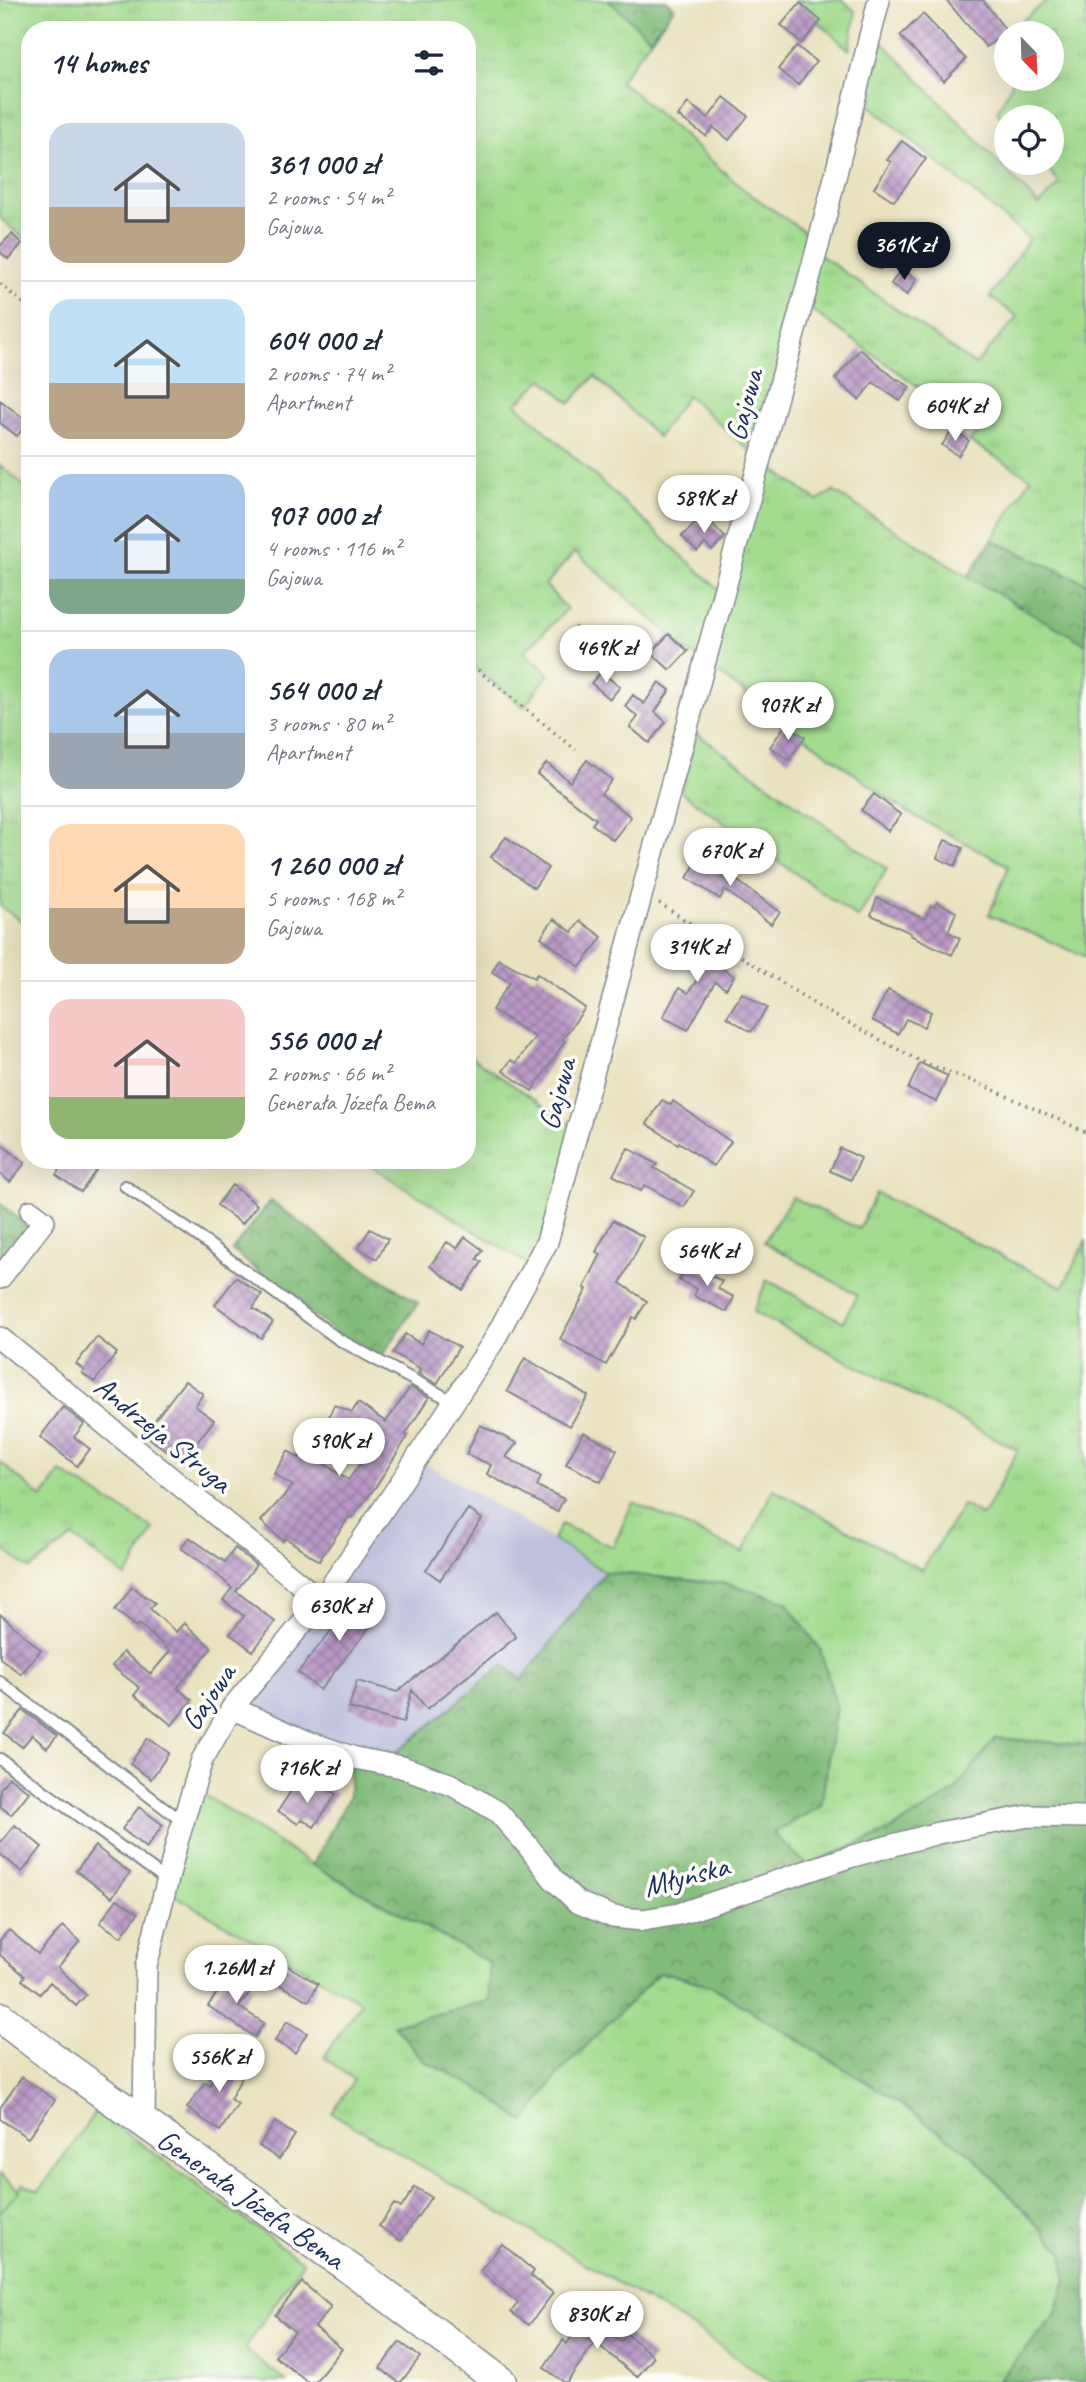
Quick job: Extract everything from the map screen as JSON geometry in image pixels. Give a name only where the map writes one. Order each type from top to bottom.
[{"type":"street","name":"Gajowa","points":[[144,2123],[146,1966],[202,1760],[232,1708],[321,1601],[494,1342],[547,1242],[819,242],[879,0]]},
{"type":"street","points":[[0,1278],[44,1221],[32,1211]]},
{"type":"street","name":"Andrzeja Struga","points":[[0,1338],[321,1601]]},
{"type":"street","name":"Młyńska","points":[[232,1708],[308,1742],[452,1785],[498,1812],[554,1880],[577,1902],[612,1917],[643,1920],[679,1914],[826,1864],[939,1833],[1029,1816],[1086,1817]]},
{"type":"street","name":"Generała Józefa Bema","points":[[0,2017],[363,2278],[501,2382]]},
{"type":"lane","points":[[125,1186],[338,1339],[454,1402]]},
{"type":"lane","points":[[0,1682],[183,1822]]},
{"type":"lane","points":[[0,1759],[168,1881]]},
{"type":"path","points":[[0,284],[21,302]]},
{"type":"path","points":[[476,668],[576,750]]},
{"type":"path","points":[[643,893],[830,1013],[918,1060],[985,1086],[1086,1132]]},
{"type":"shaded area","points":[[417,1458],[605,1572],[522,1680],[503,1665],[397,1752],[349,1768],[232,1708]]},
{"type":"green space","points":[[0,0],[666,0],[674,8],[619,82],[743,189],[819,242],[816,252],[975,365],[1018,317],[990,297],[1029,239],[855,93],[870,29],[994,158],[994,175],[1010,175],[1039,205],[1060,184],[1052,175],[1064,175],[1064,105],[1001,105],[1008,91],[1064,91],[1064,21],[1021,21],[1048,0],[1086,0],[1086,957],[989,915],[1009,866],[905,811],[688,651],[575,552],[545,585],[567,609],[524,652],[549,674],[524,707],[476,668],[476,21],[21,21],[21,236],[0,218]],"holes":[[[803,304],[980,431],[969,441],[1031,478],[969,577],[833,491],[818,501],[760,460]],[[595,376],[658,437],[687,395],[759,459],[723,593],[516,404],[543,379],[570,403]]]},
{"type":"green space","points":[[608,0],[666,0],[674,8],[650,38]]},
{"type":"green space","points":[[795,0],[843,0],[856,12],[849,50]]},
{"type":"green space","points":[[0,465],[21,483],[21,921],[0,906]]},
{"type":"green space","points":[[992,540],[1086,583],[1086,644],[968,577]]},
{"type":"green space","points":[[696,733],[887,869],[858,918],[681,792]]},
{"type":"green space","points":[[476,1060],[579,1130],[534,1268],[375,1169],[476,1169]]},
{"type":"green space","points":[[876,1193],[1063,1287],[1086,1240],[1086,1745],[995,1739],[954,1792],[887,1832],[807,1865],[773,1833],[821,1806],[836,1705],[820,1649],[785,1601],[729,1584],[605,1572],[553,1540],[561,1524],[613,1547],[633,1502],[743,1553],[773,1489],[922,1570],[963,1505],[983,1516],[1018,1450],[753,1312],[767,1280],[843,1322],[857,1295],[764,1242],[792,1197],[859,1229]]},
{"type":"green space","points":[[271,1201],[334,1248],[418,1303],[381,1357],[339,1335],[232,1250]]},
{"type":"green space","points":[[0,1203],[29,1228],[0,1265]]},
{"type":"green space","points":[[0,1462],[42,1498],[61,1472],[154,1529],[126,1577],[73,1537],[30,1569],[0,1547]]},
{"type":"green space","points":[[605,1572],[729,1584],[785,1601],[820,1649],[836,1705],[821,1806],[773,1833],[807,1865],[887,1832],[954,1792],[995,1738],[1086,1745],[1086,2382],[997,2382],[1055,2316],[1066,2281],[1063,2252],[971,2154],[887,2095],[711,1986],[659,1973],[558,2074],[524,2122],[480,2089],[424,2061],[394,2025],[489,2001],[489,1962],[312,1865],[349,1797],[349,1768],[397,1752],[503,1665],[522,1680]]},
{"type":"green space","points":[[194,1788],[312,1865],[489,1962],[489,2001],[394,2025],[424,2061],[480,2089],[524,2122],[558,2074],[658,1973],[671,1974],[711,1986],[887,2095],[971,2154],[1063,2252],[1066,2281],[1055,2316],[997,2382],[772,2382],[697,2330],[332,2113],[354,2080],[324,2057],[361,2002],[165,1890]]},
{"type":"green space","points":[[96,2111],[303,2262],[245,2349],[287,2382],[0,2382],[0,2213],[23,2184],[39,2191]]},
{"type":"green space","points":[[0,2175],[19,2190],[0,2213]]},
{"type":"building","points":[[946,0],[983,0],[999,21],[994,21],[994,41],[986,47]]},
{"type":"building","points":[[800,3],[821,21],[802,43],[781,25]]},
{"type":"building","points":[[923,14],[966,59],[944,81],[900,36]]},
{"type":"building","points":[[797,46],[816,62],[798,85],[778,69]]},
{"type":"building","points":[[724,97],[748,116],[729,140],[713,127],[706,136],[678,116],[688,103],[708,118]]},
{"type":"building","points":[[902,141],[926,159],[894,201],[874,188],[891,162],[887,160]]},
{"type":"building","points":[[877,229],[897,243],[880,269],[859,255]]},
{"type":"building","points":[[12,234],[21,243],[8,259],[0,252],[0,246]]},
{"type":"building","points":[[901,269],[917,279],[907,295],[891,284]]},
{"type":"building","points":[[860,349],[897,380],[910,387],[900,401],[873,382],[859,400],[835,379]]},
{"type":"building","points":[[0,400],[21,416],[21,431],[17,436],[0,423]]},
{"type":"building","points":[[953,429],[969,441],[958,456],[942,445]]},
{"type":"building","points":[[704,516],[725,537],[712,551],[705,544],[697,552],[682,536]]},
{"type":"building","points":[[576,627],[602,650],[590,664],[564,641]]},
{"type":"building","points":[[669,634],[688,651],[670,670],[651,653]]},
{"type":"building","points":[[601,672],[620,687],[610,699],[591,683]]},
{"type":"building","points":[[659,682],[670,690],[655,712],[666,722],[649,743],[630,727],[638,717],[625,706],[633,695],[644,704]]},
{"type":"building","points":[[786,724],[805,737],[789,760],[770,747]]},
{"type":"building","points":[[587,760],[612,780],[601,794],[631,817],[613,840],[592,824],[596,819],[537,774],[547,763],[570,782]]},
{"type":"building","points":[[874,794],[901,815],[888,831],[861,810]]},
{"type":"building","points":[[506,837],[548,868],[534,888],[491,857]]},
{"type":"building","points":[[945,840],[963,848],[955,866],[937,858]]},
{"type":"building","points":[[700,856],[780,912],[771,924],[725,890],[720,899],[687,878]]},
{"type":"building","points":[[877,898],[925,919],[931,906],[934,907],[937,902],[956,912],[948,932],[960,938],[952,955],[871,915]]},
{"type":"building","points":[[554,919],[572,932],[580,921],[602,937],[580,967],[541,937]]},
{"type":"building","points":[[693,932],[718,948],[710,961],[734,976],[726,989],[715,982],[688,1030],[663,1017],[679,988],[688,993],[707,965],[682,949]]},
{"type":"building","points":[[499,959],[534,978],[537,974],[585,1008],[562,1040],[565,1041],[532,1091],[503,1071],[511,1060],[516,1063],[535,1037],[492,1010],[510,982],[492,972]]},
{"type":"building","points":[[888,990],[931,1012],[924,1027],[906,1019],[898,1034],[872,1020]]},
{"type":"building","points":[[742,993],[767,1008],[751,1032],[727,1017]]},
{"type":"building","points":[[920,1063],[948,1076],[936,1102],[908,1089]]},
{"type":"building","points":[[662,1100],[671,1105],[673,1101],[731,1142],[713,1166],[647,1124]]},
{"type":"building","points":[[0,1143],[21,1160],[21,1168],[10,1182],[0,1174]]},
{"type":"building","points":[[628,1148],[657,1164],[654,1168],[694,1191],[684,1207],[645,1185],[641,1191],[613,1175]]},
{"type":"building","points":[[840,1148],[861,1158],[851,1180],[830,1171]]},
{"type":"building","points":[[60,1169],[97,1169],[81,1192],[56,1175]]},
{"type":"building","points":[[232,1185],[257,1205],[242,1224],[217,1205]]},
{"type":"building","points":[[613,1220],[644,1237],[620,1283],[647,1301],[636,1319],[633,1317],[606,1365],[560,1339],[587,1289],[584,1288],[601,1254],[596,1252]]},
{"type":"building","points":[[370,1229],[388,1239],[377,1259],[358,1248]]},
{"type":"building","points":[[465,1237],[483,1250],[477,1259],[482,1262],[463,1290],[430,1266],[447,1242],[457,1248]]},
{"type":"building","points":[[687,1264],[722,1281],[718,1289],[734,1297],[727,1312],[694,1296],[697,1289],[679,1280]]},
{"type":"building","points":[[236,1277],[262,1295],[253,1308],[273,1322],[261,1338],[215,1305]]},
{"type":"building","points":[[429,1330],[459,1347],[437,1384],[418,1373],[421,1369],[393,1353],[405,1334],[421,1344]]},
{"type":"building","points":[[97,1337],[117,1353],[94,1382],[82,1373],[84,1370],[76,1364]]},
{"type":"building","points":[[525,1358],[588,1396],[570,1426],[507,1391]]},
{"type":"building","points":[[185,1381],[203,1394],[195,1406],[214,1420],[182,1462],[144,1434]]},
{"type":"building","points":[[410,1387],[429,1397],[377,1485],[352,1518],[349,1517],[319,1561],[286,1538],[283,1541],[261,1521],[293,1486],[274,1474],[288,1451],[299,1458],[304,1450],[348,1480],[364,1459],[362,1457],[372,1444],[346,1426],[328,1419],[334,1405],[352,1412],[358,1403],[386,1422]]},
{"type":"building","points":[[63,1407],[84,1424],[74,1437],[90,1449],[77,1466],[40,1437]]},
{"type":"building","points":[[480,1425],[517,1443],[506,1457],[541,1477],[537,1486],[564,1499],[557,1512],[487,1474],[491,1465],[466,1454]]},
{"type":"building","points":[[583,1432],[617,1450],[601,1482],[566,1464]]},
{"type":"building","points":[[468,1509],[482,1519],[440,1580],[426,1570]]},
{"type":"building","points":[[189,1537],[225,1562],[235,1548],[256,1565],[236,1591],[275,1622],[253,1651],[230,1634],[244,1616],[223,1600],[232,1588],[181,1548]]},
{"type":"building","points":[[132,1587],[155,1603],[150,1609],[176,1632],[184,1623],[212,1648],[177,1688],[192,1700],[172,1725],[134,1695],[140,1688],[112,1666],[123,1652],[151,1674],[170,1651],[139,1624],[137,1627],[115,1610]]},
{"type":"building","points":[[358,1597],[380,1614],[320,1690],[298,1672]]},
{"type":"building","points":[[496,1612],[516,1637],[427,1709],[412,1690],[403,1723],[349,1708],[357,1681],[397,1692]]},
{"type":"building","points":[[0,1614],[41,1650],[21,1674],[0,1658]]},
{"type":"building","points":[[23,1710],[57,1736],[47,1748],[32,1735],[22,1747],[4,1733]]},
{"type":"building","points":[[148,1738],[169,1753],[151,1779],[130,1764]]},
{"type":"building","points":[[9,1777],[29,1792],[11,1815],[0,1806],[0,1789]]},
{"type":"building","points":[[318,1783],[336,1794],[314,1827],[302,1819],[298,1824],[278,1811],[295,1785],[310,1795]]},
{"type":"building","points":[[139,1807],[163,1825],[146,1848],[122,1829]]},
{"type":"building","points":[[15,1825],[42,1847],[22,1872],[0,1854],[0,1843]]},
{"type":"building","points":[[95,1846],[130,1873],[112,1897],[76,1871]]},
{"type":"building","points":[[117,1899],[138,1913],[121,1937],[100,1923]]},
{"type":"building","points":[[63,1926],[80,1941],[58,1967],[86,1995],[76,2006],[50,1982],[40,1994],[22,1980],[25,1976],[0,1955],[0,1940],[9,1930],[38,1954]]},
{"type":"building","points":[[276,1959],[318,1984],[309,2001],[266,1977]]},
{"type":"building","points":[[231,1973],[253,1988],[239,2007],[264,2023],[255,2037],[208,2006]]},
{"type":"building","points":[[287,2021],[307,2033],[295,2053],[275,2041]]},
{"type":"building","points":[[226,2055],[248,2066],[230,2099],[238,2104],[220,2131],[187,2108],[205,2082],[210,2085]]},
{"type":"building","points":[[22,2077],[55,2100],[28,2138],[0,2119],[0,2108]]},
{"type":"building","points":[[275,2122],[295,2135],[279,2159],[259,2146]]},
{"type":"building","points":[[415,2187],[431,2197],[401,2241],[379,2226],[394,2204],[401,2208]]},
{"type":"building","points":[[502,2244],[534,2271],[531,2276],[553,2293],[529,2325],[511,2312],[518,2303],[480,2271]]},
{"type":"building","points":[[302,2282],[331,2307],[315,2327],[342,2349],[315,2382],[307,2382],[275,2356],[295,2332],[275,2315]]},
{"type":"building","points":[[585,2317],[621,2341],[627,2334],[654,2357],[637,2377],[595,2342],[567,2382],[564,2382],[544,2368],[563,2340],[567,2344]]},
{"type":"building","points":[[400,2342],[420,2357],[401,2382],[398,2382],[380,2368]]}]
